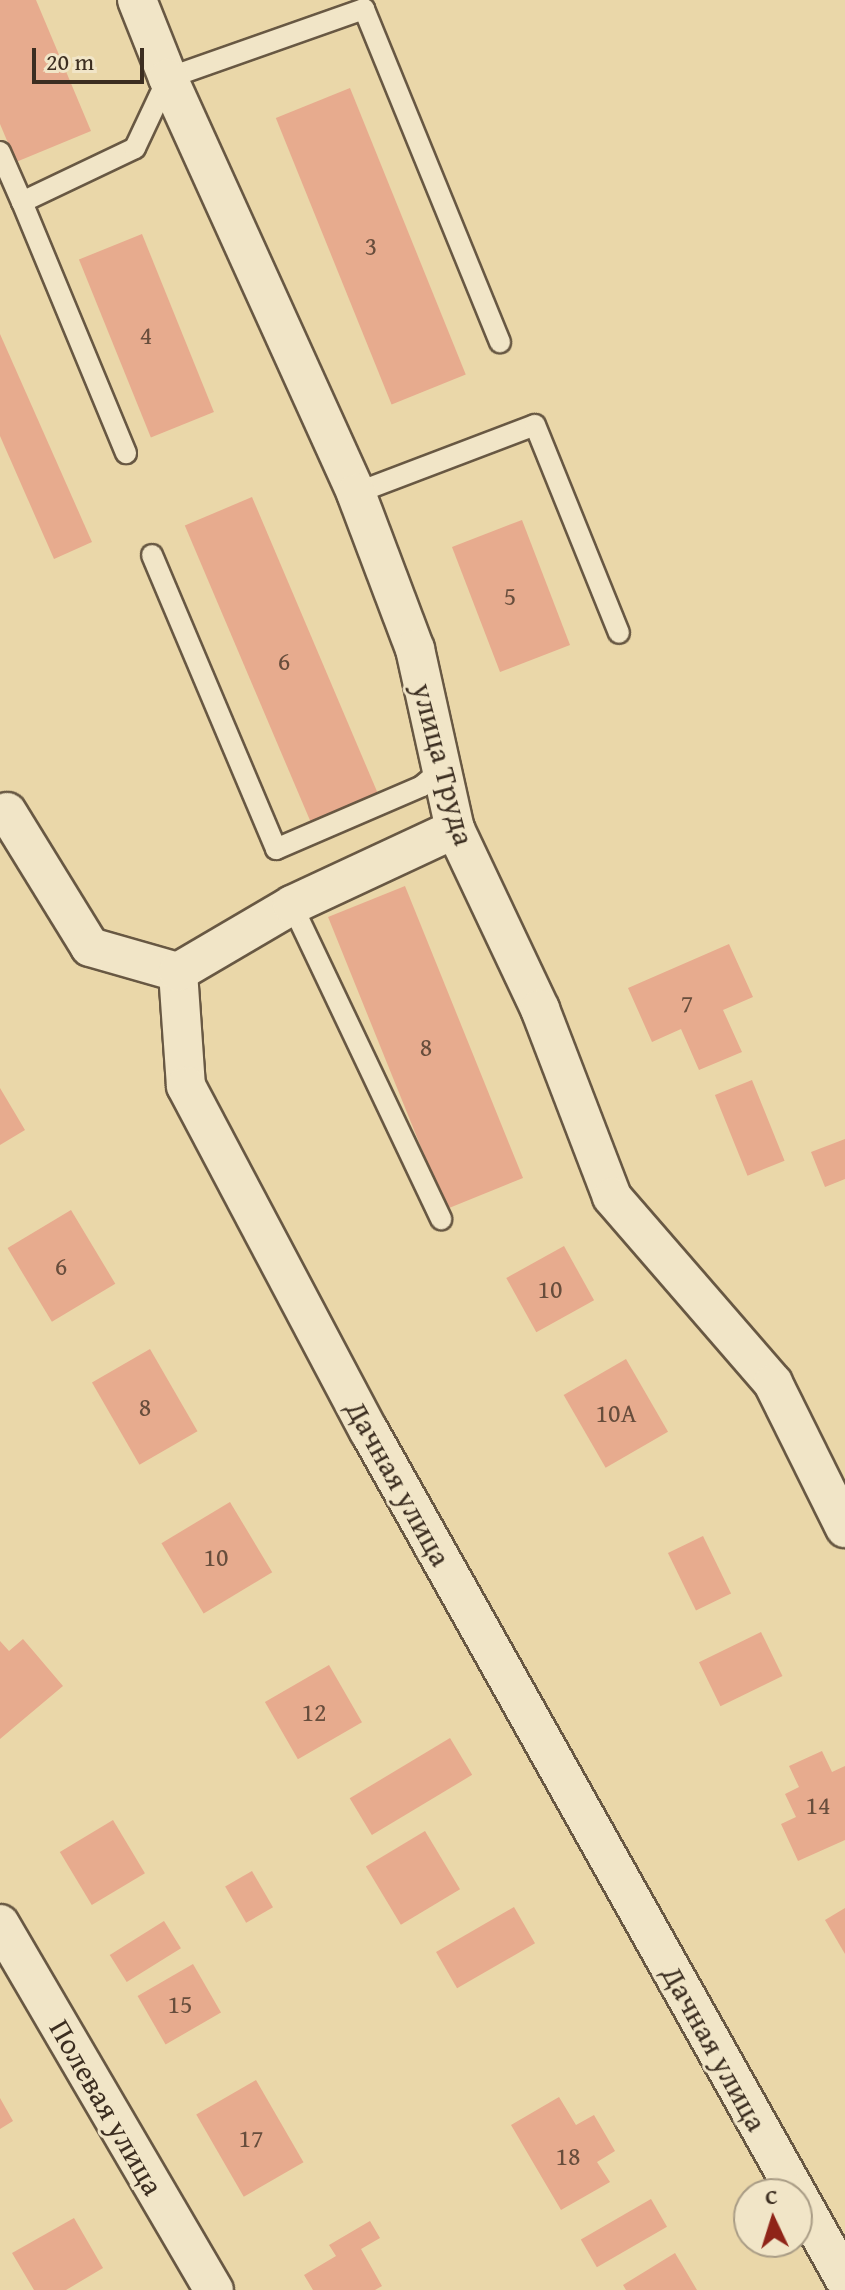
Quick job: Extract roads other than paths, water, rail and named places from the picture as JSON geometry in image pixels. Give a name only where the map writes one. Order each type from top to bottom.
[{"type":"street","name":"улица Труда","points":[[137,0],[168,78],[356,493],[415,649],[455,829],[540,1009],[612,1197],[773,1383],[845,1528]]},
{"type":"street","points":[[7,812],[90,947],[178,972],[292,905],[455,829]]},
{"type":"street","name":"Дачная улица","points":[[178,972],[186,1086],[369,1431],[788,2178]]},
{"type":"street","name":"Полевая улица","points":[[0,1924],[214,2290]]},
{"type":"street","name":"Дачная улица","points":[[813,2223],[845,2280]]},
{"type":"lane","points":[[22,202],[135,148],[168,78],[364,9],[500,342]]},
{"type":"lane","points":[[0,152],[126,453]]},
{"type":"lane","points":[[356,493],[535,425],[619,633]]},
{"type":"lane","points":[[152,555],[276,849],[422,786],[442,769]]},
{"type":"lane","points":[[292,905],[441,1219]]}]
